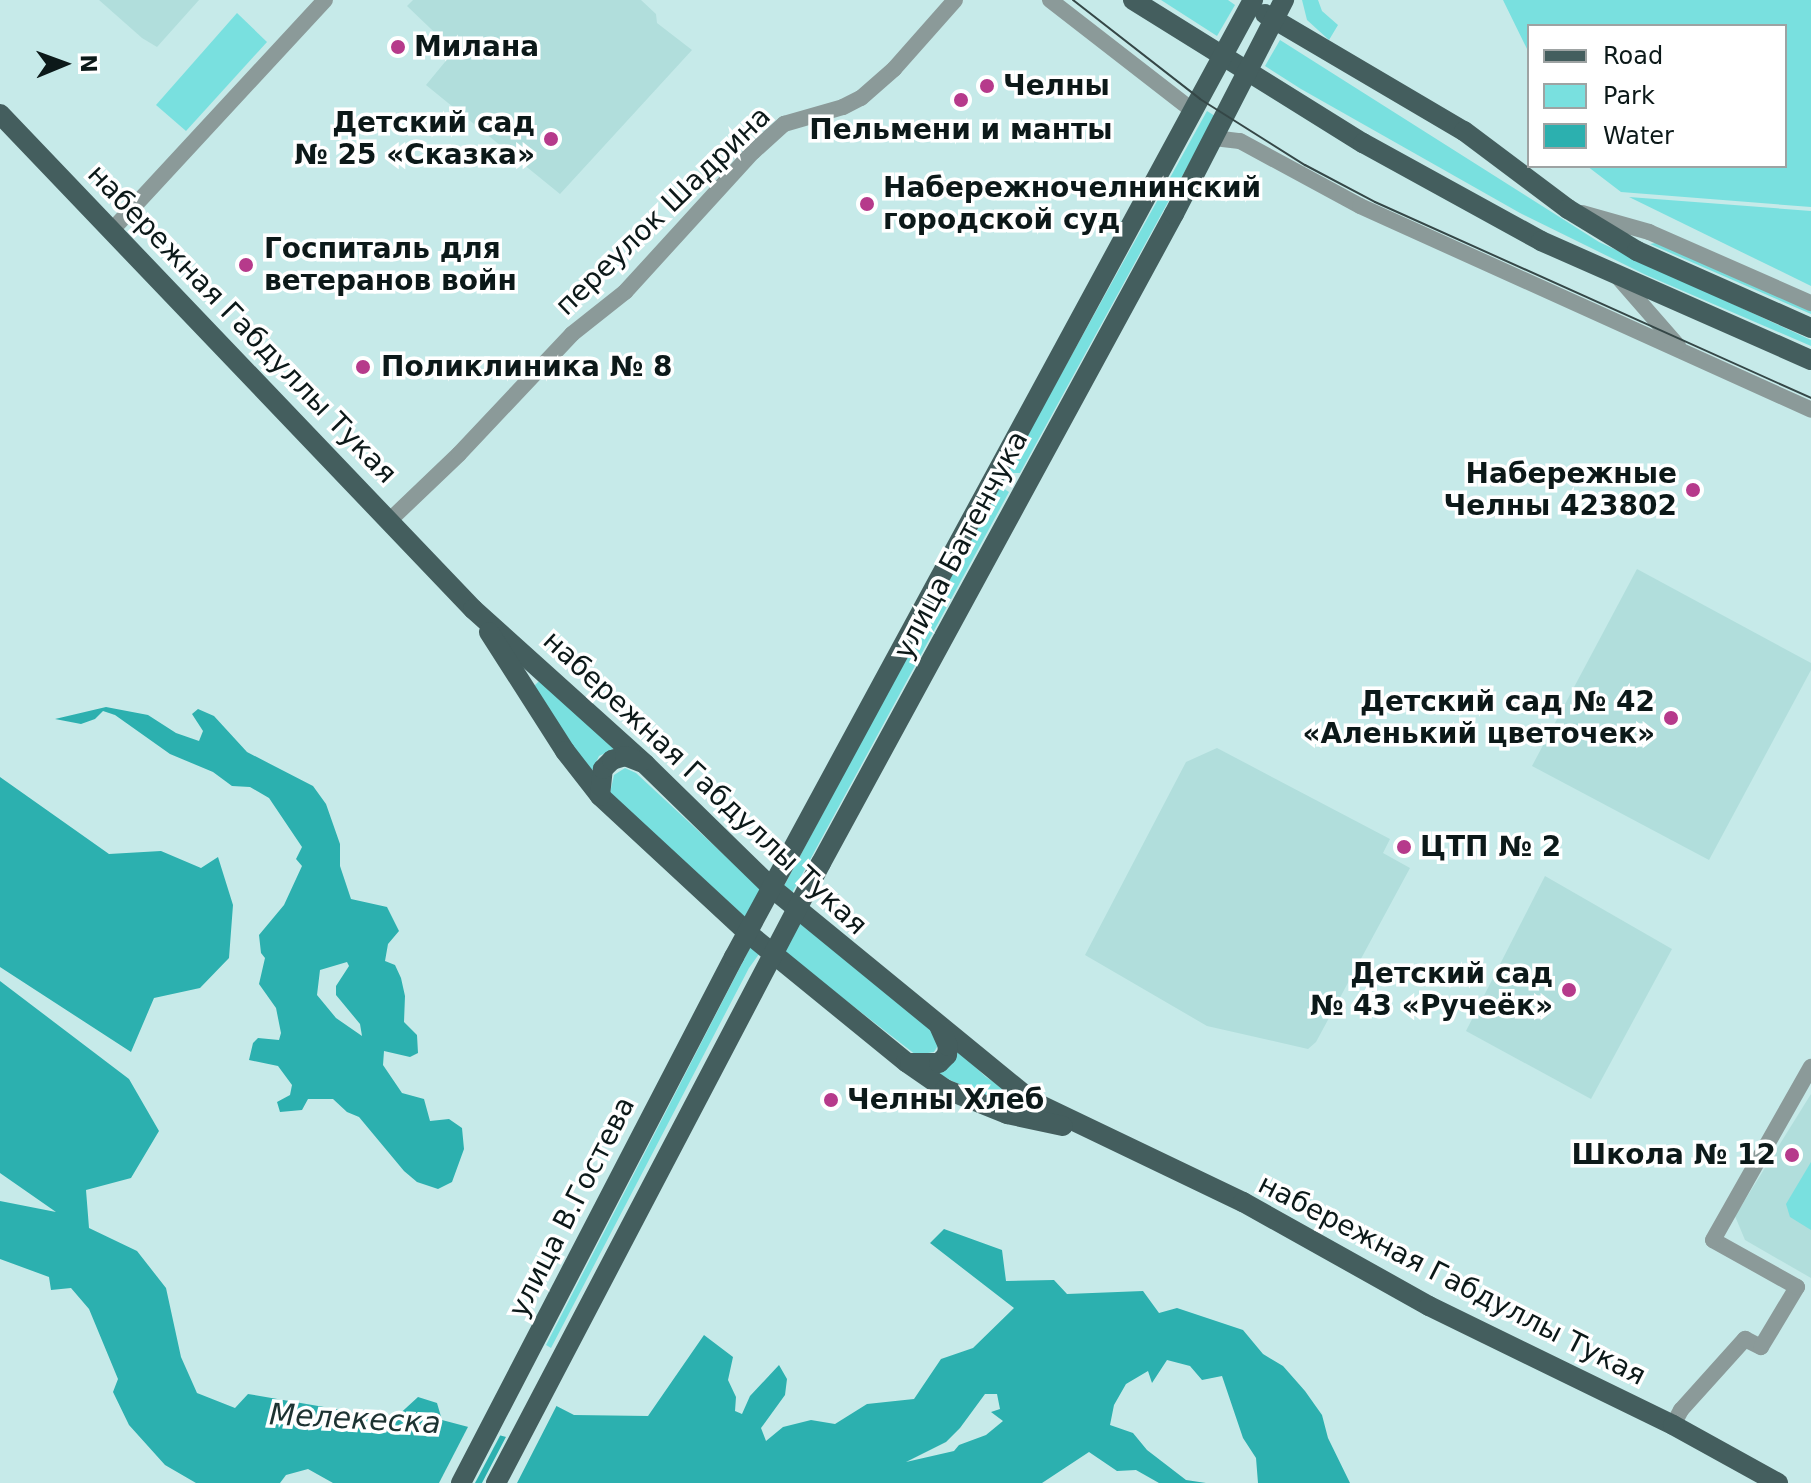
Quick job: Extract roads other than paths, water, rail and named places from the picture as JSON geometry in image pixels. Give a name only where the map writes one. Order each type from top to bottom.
[{"type":"main road","points":[[1133,0],[1390,159],[1541,241],[1811,360]]},
{"type":"main road","name":"улица Батенчука","points":[[687,1117],[1214,138],[1284,0]]},
{"type":"main road","name":"улица Батенчука","points":[[734,957],[1193,111],[1249,2]]},
{"type":"main road","points":[[1249,2],[1464,131],[1568,209],[1637,251],[1811,328]]},
{"type":"main road","name":"набережная Габдуллы Тукая","points":[[0,114],[473,609],[645,764],[772,888],[1032,1101],[1243,1202],[1429,1306],[1673,1425],[1778,1483]]},
{"type":"main road","points":[[1002,461],[1001,474],[1007,482],[1028,479]]},
{"type":"main road","name":"набережная Габдуллы Тукая","points":[[473,609],[565,751],[600,796],[749,934],[906,1062],[966,1099],[1007,1114],[1097,1133]]},
{"type":"main road","points":[[600,796],[603,769],[612,760],[625,756],[645,764]]},
{"type":"main road","name":"улица В.Гостева","points":[[461,1483],[734,957]]},
{"type":"main road","points":[[906,1062],[939,1063],[947,1055],[948,1046],[940,1028]]},
{"type":"main road","name":"улица В.Гостева","points":[[496,1483],[687,1117]]},
{"type":"street","points":[[113,229],[325,0]]},
{"type":"street","name":"переулок Шадрина","points":[[390,520],[468,446],[572,334],[625,292],[753,152],[784,124],[843,107],[861,98],[894,69],[955,0]]},
{"type":"street","points":[[1050,0],[1193,111]]},
{"type":"street","points":[[1214,138],[1240,141],[1360,206],[1811,410]]},
{"type":"street","points":[[1568,209],[1649,232],[1811,303]]},
{"type":"street","points":[[1613,272],[1687,354]]},
{"type":"street","points":[[1673,1425],[1681,1410],[1745,1339],[1761,1347],[1797,1287],[1713,1240],[1811,1067]]},
{"type":"water","points":[[106,707],[148,715],[176,733],[199,741],[203,731],[192,714],[198,709],[214,716],[247,752],[313,786],[326,804],[340,844],[340,866],[351,899],[387,907],[399,931],[388,944],[385,961],[395,965],[401,978],[405,996],[404,1022],[417,1035],[418,1053],[410,1057],[384,1051],[383,1065],[402,1093],[424,1099],[430,1121],[449,1119],[462,1128],[464,1149],[452,1182],[438,1189],[417,1182],[359,1117],[347,1112],[333,1099],[308,1099],[302,1110],[280,1112],[277,1102],[290,1095],[292,1085],[278,1066],[249,1060],[253,1043],[258,1038],[279,1040],[281,1033],[276,1008],[259,984],[265,958],[261,953],[259,935],[284,905],[302,866],[296,859],[302,847],[269,798],[250,787],[232,786],[213,772],[170,754],[115,715],[103,711],[95,719],[81,724],[55,719]],"holes":[[[347,962],[349,966],[336,986],[336,995],[360,1024],[362,1036],[336,1018],[317,995],[320,970]]]},
{"type":"water","points":[[0,777],[109,854],[161,851],[201,868],[218,857],[233,905],[229,958],[200,988],[154,998],[131,1052],[0,967]]},
{"type":"water","name":"Мелекеска","points":[[0,981],[129,1079],[159,1131],[131,1178],[86,1190],[89,1228],[137,1251],[166,1288],[181,1357],[197,1393],[235,1408],[248,1394],[394,1419],[418,1397],[437,1403],[442,1420],[518,1440],[535,1395],[574,1415],[648,1416],[704,1335],[733,1357],[728,1380],[736,1397],[735,1411],[742,1414],[750,1396],[779,1365],[787,1379],[785,1395],[761,1428],[766,1441],[783,1427],[811,1420],[835,1424],[867,1404],[914,1399],[941,1359],[973,1348],[1014,1308],[930,1243],[944,1229],[1002,1250],[1006,1281],[1054,1280],[1067,1294],[1143,1291],[1159,1313],[1177,1308],[1243,1330],[1263,1354],[1283,1366],[1322,1415],[1328,1438],[1350,1483],[1258,1483],[1256,1458],[1243,1438],[1222,1376],[1202,1380],[1190,1366],[1167,1360],[1152,1383],[1148,1371],[1126,1384],[1114,1405],[1110,1425],[1133,1433],[1147,1450],[1186,1480],[1206,1483],[1159,1483],[1136,1470],[1117,1471],[1089,1452],[1042,1483],[333,1483],[308,1469],[286,1475],[280,1483],[196,1483],[165,1465],[129,1425],[113,1392],[118,1379],[89,1309],[71,1288],[51,1290],[49,1277],[0,1259],[0,1201],[56,1212],[0,1173]],"holes":[[[985,1394],[997,1394],[1000,1409],[991,1412],[1003,1421],[986,1435],[959,1445],[954,1451],[906,1462],[946,1442]]]},
{"type":"tram line","points":[[1073,0],[1200,99],[1305,165],[1375,202],[1811,398]]},
{"type":"place","name":"Милана","points":[[398,47]]},
{"type":"place","name":"Челны","points":[[987,86]]},
{"type":"place","name":"Пельмени и манты","points":[[961,100]]},
{"type":"place","name":"Детский сад № 25 «Сказка»","points":[[551,139]]},
{"type":"place","name":"Набережночелнинский городской суд","points":[[867,204]]},
{"type":"place","name":"Госпиталь для ветеранов войн","points":[[246,265]]},
{"type":"place","name":"Поликлиника № 8","points":[[363,367]]},
{"type":"place","name":"Набережные Челны 423802","points":[[1693,490]]},
{"type":"place","name":"Детский сад № 42 «Аленький цветочек»","points":[[1671,718]]},
{"type":"place","name":"ЦТП № 2","points":[[1404,847]]},
{"type":"place","name":"Детский сад № 43 «Ручеёк»","points":[[1569,990]]},
{"type":"place","name":"Челны Хлеб","points":[[831,1100]]},
{"type":"place","name":"Школа № 12","points":[[1792,1155]]}]
